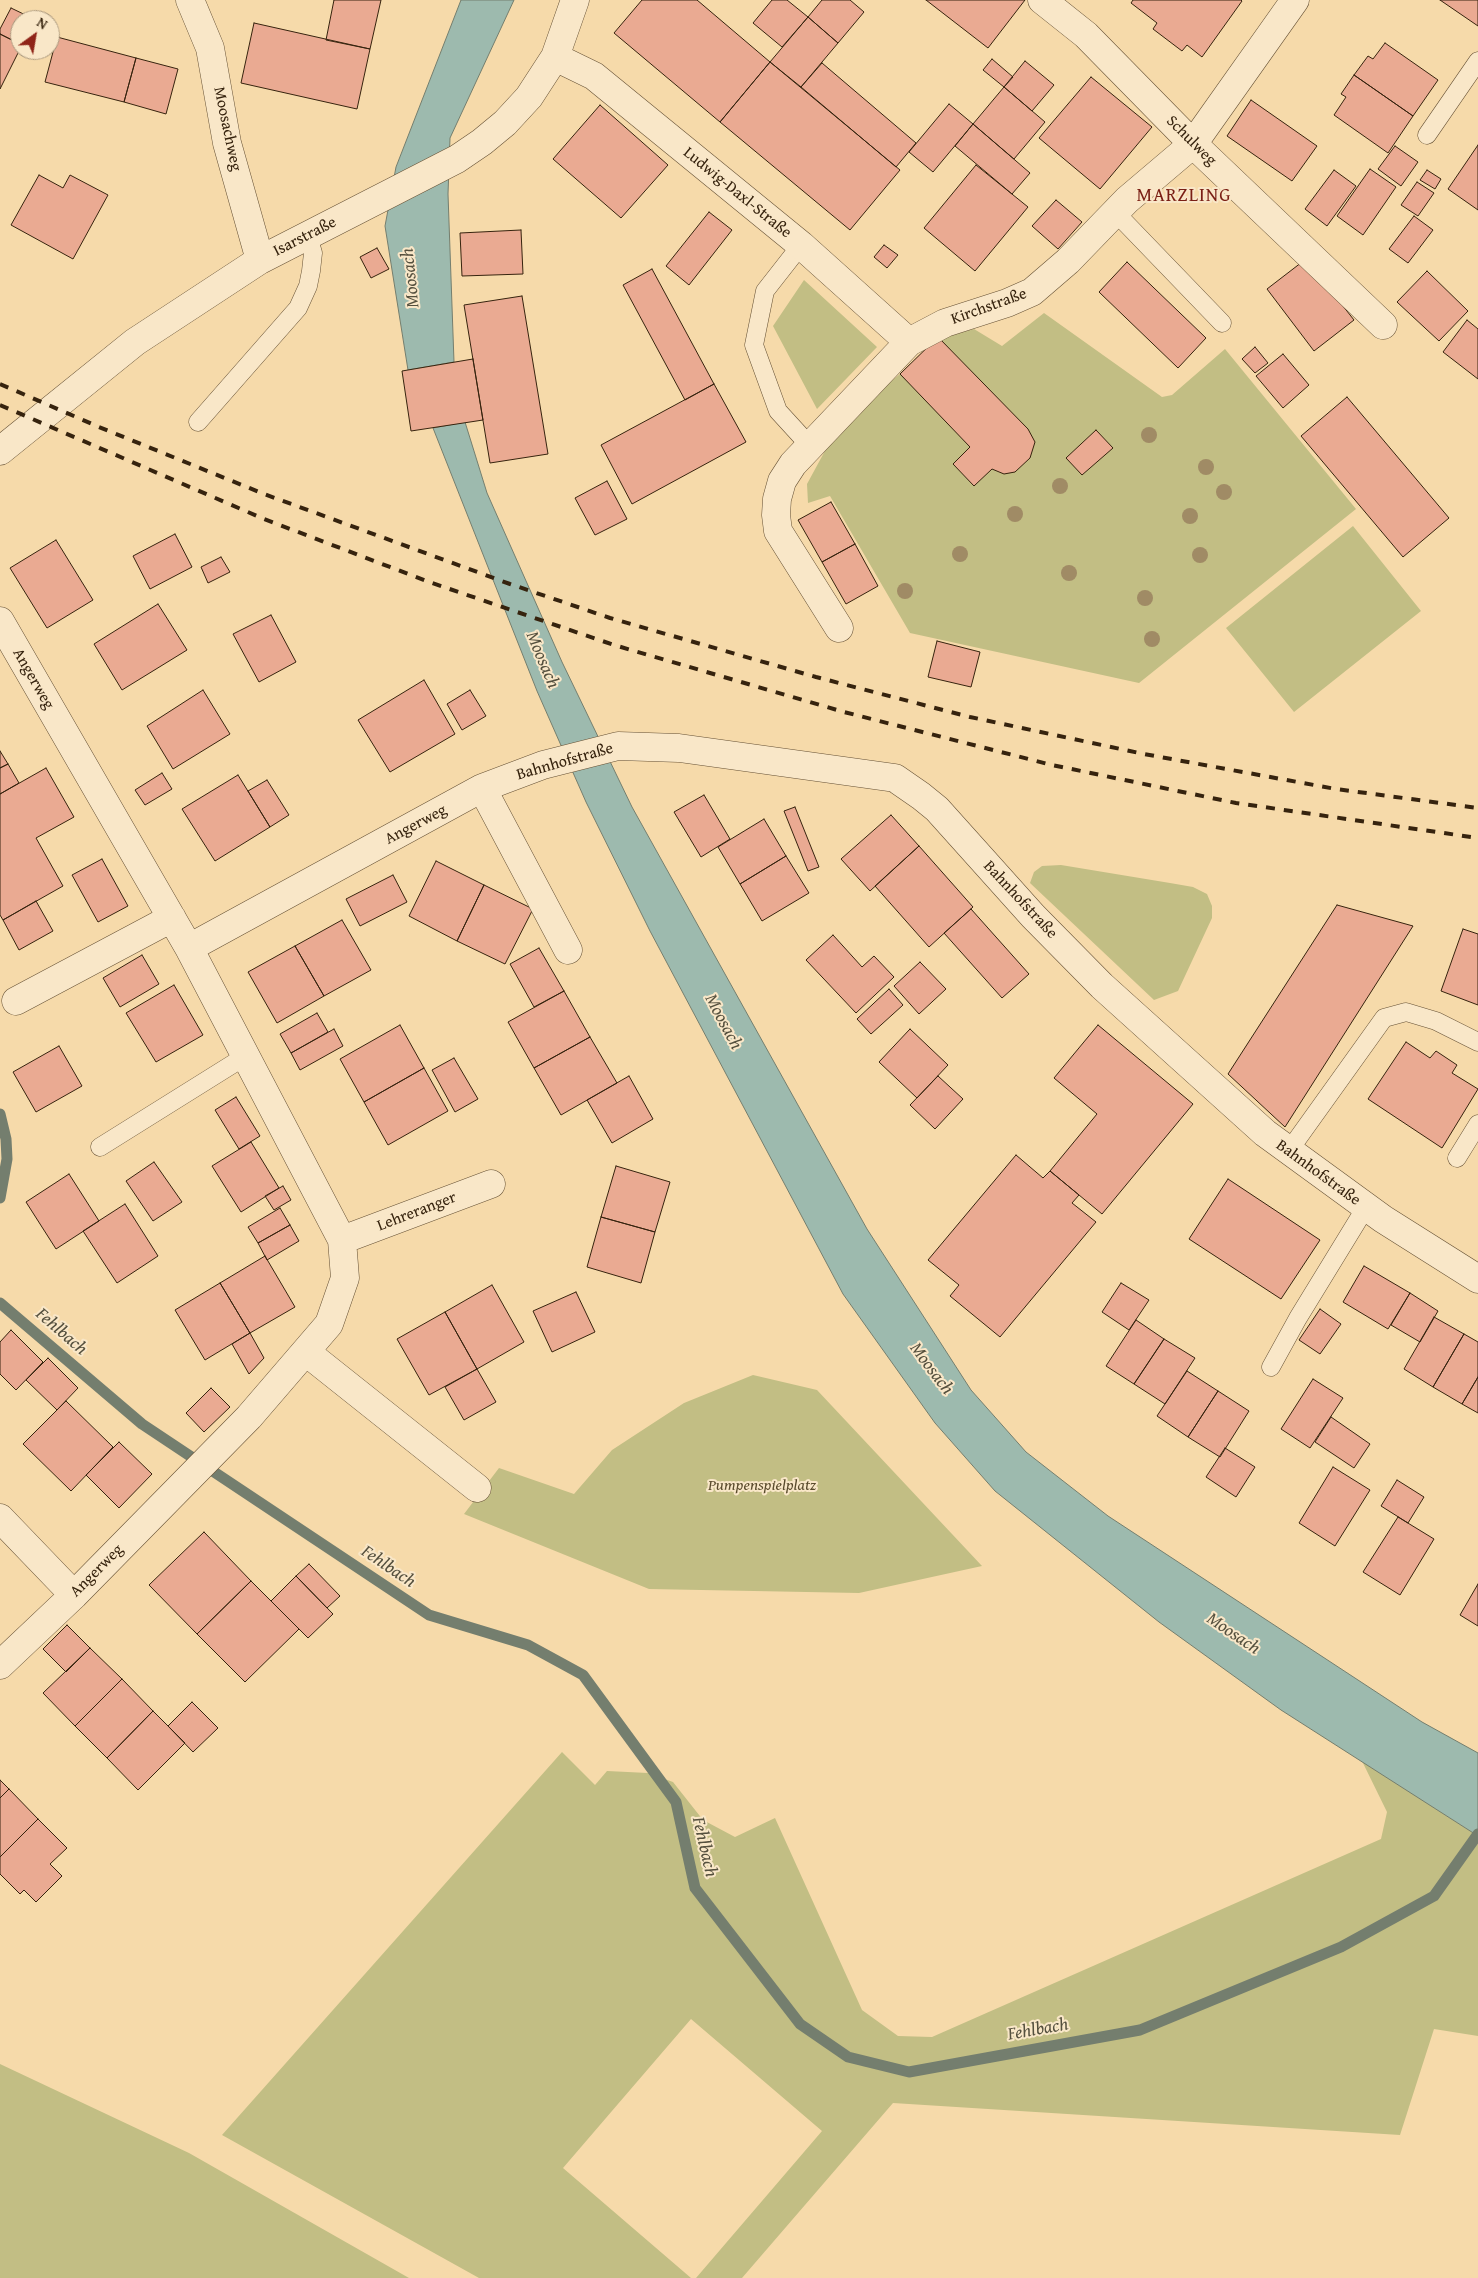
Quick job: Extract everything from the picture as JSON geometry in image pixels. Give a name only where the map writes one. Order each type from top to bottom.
[{"type":"street","name":"Moosachweg","points":[[190,0],[210,48],[227,143],[260,260]]},
{"type":"street","name":"Isarstraße","points":[[0,451],[135,342],[260,260],[457,159],[482,142],[505,122],[528,96],[555,57],[575,0]]},
{"type":"street","name":"Schulweg","points":[[1042,0],[1086,35],[1193,144],[1383,325]]},
{"type":"street","name":"Kirchstraße","points":[[839,628],[778,531],[776,515],[782,481],[793,464],[909,342],[945,323],[1007,303],[1032,292],[1063,266],[1115,212],[1193,144],[1295,0]]},
{"type":"street","name":"Ludwig-Daxl-Straße","points":[[555,57],[594,76],[801,245],[909,342]]},
{"type":"street","name":"Angerweg","points":[[0,622],[189,948],[244,1057],[342,1240],[345,1278],[329,1324],[306,1352],[201,1468],[74,1595],[0,1665]]},
{"type":"street","name":"Bahnhofstraße","points":[[482,788],[543,765],[618,746],[679,748],[895,778],[922,796],[937,809],[1033,916],[1102,986],[1174,1053],[1288,1152],[1428,1249],[1478,1278]]},
{"type":"street","name":"Angerweg","points":[[189,948],[482,788]]},
{"type":"street","points":[[482,788],[568,950]]},
{"type":"street","points":[[16,1001],[172,918]]},
{"type":"street","name":"Lehreranger","points":[[342,1240],[492,1184]]},
{"type":"street","points":[[306,1352],[477,1488]]},
{"type":"street","points":[[0,1518],[74,1595]]},
{"type":"lane","points":[[1427,135],[1478,61]]},
{"type":"lane","points":[[1115,212],[1222,323]]},
{"type":"lane","points":[[198,422],[298,308],[308,286],[311,271],[313,253],[308,236]]},
{"type":"lane","points":[[801,245],[765,291],[754,345],[778,410],[810,446]]},
{"type":"lane","points":[[1288,1152],[1384,1018],[1406,1012],[1436,1021],[1478,1042]]},
{"type":"lane","points":[[100,1147],[244,1057]]},
{"type":"lane","points":[[1457,1158],[1478,1124]]},
{"type":"lane","points":[[1271,1367],[1298,1318],[1366,1207]]},
{"type":"green space","points":[[804,280],[877,347],[817,409],[773,326]]},
{"type":"green space","points":[[1044,313],[1162,397],[1172,395],[1225,349],[1356,509],[1139,683],[910,633],[830,496],[808,503],[807,484],[826,449],[859,407],[900,374],[938,337],[974,329],[1002,346]]},
{"type":"green space","points":[[1353,526],[1421,611],[1294,712],[1226,628]]},
{"type":"green space","points":[[1061,865],[1193,887],[1207,894],[1212,906],[1212,918],[1178,991],[1154,1000],[1030,883],[1034,872],[1042,866]]},
{"type":"green space","name":"Pumpenspielplatz","points":[[753,1375],[817,1390],[982,1566],[859,1593],[649,1589],[464,1514],[499,1468],[574,1494],[612,1450],[684,1403]]},
{"type":"green space","points":[[562,1752],[595,1785],[607,1771],[648,1773],[673,1782],[703,1820],[735,1837],[775,1818],[862,2010],[898,2036],[932,2037],[1381,1839],[1387,1812],[1362,1761],[1478,1836],[1478,2036],[1434,2029],[1400,2135],[893,2103],[742,2278],[696,2278],[822,2131],[691,2019],[563,2168],[691,2278],[479,2278],[222,2135]]},
{"type":"green space","points":[[0,2064],[189,2153],[409,2278],[0,2278]]},
{"type":"water","name":"Moosach","points":[[461,0],[514,0],[450,138],[448,194],[454,362],[408,370],[385,226],[396,167]]},
{"type":"water","name":"Moosach","points":[[465,422],[487,493],[562,662],[632,807],[867,1229],[971,1390],[1026,1452],[1108,1516],[1422,1722],[1478,1753],[1478,1836],[1281,1710],[1159,1622],[995,1491],[935,1423],[843,1294],[650,931],[586,802],[537,691],[433,428]]},
{"type":"building","points":[[334,0],[381,0],[370,49],[326,40]]},
{"type":"building","points":[[642,0],[697,0],[770,62],[720,122],[614,33]]},
{"type":"building","points":[[772,0],[787,0],[808,17],[782,47],[753,23]]},
{"type":"building","points":[[822,0],[850,0],[864,12],[838,43],[808,17]]},
{"type":"building","points":[[926,0],[1025,0],[988,48]]},
{"type":"building","points":[[1133,0],[1242,1],[1202,57],[1187,45],[1182,51],[1153,29],[1157,23],[1131,3]]},
{"type":"building","points":[[1440,0],[1478,0],[1478,26]]},
{"type":"building","points":[[11,8],[15,10],[10,10],[10,39],[0,34],[0,29]]},
{"type":"building","points":[[808,17],[838,43],[801,87],[770,62]]},
{"type":"building","points":[[254,23],[370,49],[357,109],[241,83]]},
{"type":"building","points":[[0,34],[10,39],[10,60],[14,60],[0,89]]},
{"type":"building","points":[[60,38],[136,58],[124,102],[45,82],[51,60],[60,60]]},
{"type":"building","points":[[1385,43],[1438,80],[1413,116],[1354,75],[1368,56],[1373,59]]},
{"type":"building","points":[[136,58],[178,69],[166,114],[124,102]]},
{"type":"building","points":[[992,59],[1013,77],[1004,87],[983,70]]},
{"type":"building","points":[[1025,61],[1054,85],[1032,111],[1004,87]]},
{"type":"building","points":[[770,62],[900,170],[850,230],[720,122]]},
{"type":"building","points":[[822,63],[916,143],[896,167],[801,87]]},
{"type":"building","points":[[1354,75],[1413,116],[1388,153],[1334,115],[1346,97],[1341,94]]},
{"type":"building","points":[[1091,77],[1152,127],[1100,189],[1039,138]]},
{"type":"building","points":[[1004,87],[1045,122],[1014,159],[973,124]]},
{"type":"building","points":[[1251,100],[1317,146],[1292,181],[1227,136]]},
{"type":"building","points":[[949,104],[973,124],[933,172],[909,152]]},
{"type":"building","points":[[600,105],[668,165],[621,218],[553,159]]},
{"type":"building","points":[[973,124],[1030,173],[1012,194],[955,146]]},
{"type":"building","points":[[1478,145],[1478,210],[1448,189]]},
{"type":"building","points":[[1395,146],[1418,162],[1401,186],[1378,169]]},
{"type":"building","points":[[976,165],[1028,207],[975,271],[924,228]]},
{"type":"building","points":[[1370,169],[1396,187],[1363,235],[1337,216]]},
{"type":"building","points":[[1334,170],[1356,186],[1327,226],[1305,209]]},
{"type":"building","points":[[1427,170],[1441,179],[1435,189],[1420,180]]},
{"type":"building","points":[[39,175],[63,188],[70,175],[108,195],[73,259],[11,225]]},
{"type":"building","points":[[1417,182],[1434,193],[1418,216],[1401,205]]},
{"type":"building","points":[[1056,200],[1082,222],[1058,249],[1032,226]]},
{"type":"building","points":[[709,212],[732,230],[689,285],[666,266]]},
{"type":"building","points":[[1414,216],[1433,230],[1408,263],[1389,249]]},
{"type":"building","points":[[521,230],[523,274],[462,276],[460,233]]},
{"type":"building","points":[[884,245],[898,255],[887,268],[874,257]]},
{"type":"building","points":[[377,248],[389,269],[371,278],[360,257]]},
{"type":"building","points":[[1306,259],[1354,320],[1314,351],[1267,289]]},
{"type":"building","points":[[1127,262],[1206,338],[1178,368],[1099,292]]},
{"type":"building","points":[[652,269],[714,384],[685,400],[623,285]]},
{"type":"building","points":[[1427,271],[1468,311],[1439,341],[1397,302]]},
{"type":"building","points":[[522,296],[548,454],[490,463],[464,305]]},
{"type":"building","points":[[1467,320],[1478,329],[1478,379],[1443,352]]},
{"type":"building","points":[[938,337],[1028,429],[1035,442],[1030,458],[1015,472],[1004,474],[992,469],[974,486],[953,464],[970,447],[900,374]]},
{"type":"building","points":[[1255,347],[1268,363],[1255,373],[1242,359]]},
{"type":"building","points":[[1283,354],[1309,385],[1283,408],[1256,376]]},
{"type":"building","points":[[473,359],[483,420],[411,431],[402,371]]},
{"type":"building","points":[[714,384],[746,442],[632,504],[601,445]]},
{"type":"building","points":[[1347,397],[1449,518],[1403,557],[1301,436]]},
{"type":"building","points":[[1096,430],[1113,448],[1082,475],[1066,458]]},
{"type":"building","points":[[607,481],[627,519],[595,535],[575,498]]},
{"type":"building","points":[[831,502],[855,544],[822,562],[798,520]]},
{"type":"building","points":[[175,534],[192,567],[150,589],[133,556]]},
{"type":"building","points":[[56,540],[93,600],[47,628],[10,568]]},
{"type":"building","points":[[855,544],[878,586],[846,604],[822,562]]},
{"type":"building","points":[[221,557],[230,572],[208,583],[201,567]]},
{"type":"building","points":[[158,604],[187,650],[122,690],[94,644]]},
{"type":"building","points":[[271,615],[296,662],[259,682],[233,634]]},
{"type":"building","points":[[937,641],[980,652],[971,687],[928,677]]},
{"type":"building","points":[[424,680],[455,734],[390,772],[358,720]]},
{"type":"building","points":[[203,690],[230,734],[173,769],[147,726]]},
{"type":"building","points":[[470,690],[486,716],[462,730],[447,704]]},
{"type":"building","points":[[0,751],[8,764],[0,768]]},
{"type":"building","points":[[8,764],[19,783],[0,794],[0,768]]},
{"type":"building","points":[[46,768],[74,817],[36,838],[63,886],[3,920],[0,915],[0,794]]},
{"type":"building","points":[[162,773],[172,789],[145,805],[135,790]]},
{"type":"building","points":[[238,775],[270,827],[215,861],[182,809]]},
{"type":"building","points":[[267,780],[289,815],[270,827],[248,791]]},
{"type":"building","points":[[704,795],[730,839],[701,857],[674,812]]},
{"type":"building","points":[[795,807],[819,867],[808,871],[784,811]]},
{"type":"building","points":[[891,815],[919,846],[870,891],[841,859]]},
{"type":"building","points":[[764,819],[786,856],[740,884],[718,847]]},
{"type":"building","points":[[919,846],[973,907],[929,947],[875,886]]},
{"type":"building","points":[[786,856],[809,893],[762,921],[740,884]]},
{"type":"building","points":[[102,859],[128,906],[98,922],[72,875]]},
{"type":"building","points":[[436,861],[484,885],[457,941],[409,916]]},
{"type":"building","points":[[393,875],[407,902],[360,926],[346,899]]},
{"type":"building","points":[[484,885],[533,909],[505,964],[457,941]]},
{"type":"building","points":[[36,901],[53,931],[19,950],[3,920]]},
{"type":"building","points":[[1337,905],[1413,926],[1285,1127],[1228,1074]]},
{"type":"building","points":[[971,909],[1029,974],[1002,998],[944,933]]},
{"type":"building","points":[[342,920],[371,970],[324,996],[295,946]]},
{"type":"building","points":[[1463,929],[1478,934],[1478,1005],[1441,991]]},
{"type":"building","points":[[833,935],[862,967],[874,956],[894,977],[856,1013],[806,960]]},
{"type":"building","points":[[295,946],[324,996],[277,1023],[248,972]]},
{"type":"building","points":[[539,948],[564,991],[534,1007],[510,964]]},
{"type":"building","points":[[142,955],[159,984],[120,1007],[103,978]]},
{"type":"building","points":[[920,962],[946,989],[919,1014],[894,986]]},
{"type":"building","points":[[174,985],[203,1035],[156,1062],[126,1013]]},
{"type":"building","points":[[889,989],[903,1005],[871,1034],[857,1019]]},
{"type":"building","points":[[564,991],[590,1037],[534,1068],[508,1022]]},
{"type":"building","points":[[317,1013],[328,1032],[291,1053],[280,1034]]},
{"type":"building","points":[[400,1025],[424,1068],[364,1102],[340,1059]]},
{"type":"building","points":[[1098,1025],[1193,1104],[1102,1214],[1050,1171],[1097,1114],[1054,1078]]},
{"type":"building","points":[[334,1029],[343,1046],[300,1070],[291,1053]]},
{"type":"building","points":[[910,1029],[948,1065],[917,1098],[879,1062]]},
{"type":"building","points":[[590,1037],[617,1083],[561,1115],[534,1068]]},
{"type":"building","points":[[1406,1042],[1430,1058],[1436,1051],[1457,1065],[1452,1073],[1478,1089],[1442,1148],[1368,1099]]},
{"type":"building","points":[[59,1046],[82,1086],[36,1112],[13,1072]]},
{"type":"building","points":[[454,1058],[478,1099],[455,1112],[432,1070]]},
{"type":"building","points":[[424,1068],[448,1111],[388,1145],[364,1102]]},
{"type":"building","points":[[629,1076],[653,1119],[612,1143],[587,1100]]},
{"type":"building","points":[[938,1076],[963,1099],[935,1129],[910,1105]]},
{"type":"building","points":[[236,1097],[260,1136],[239,1149],[215,1110]]},
{"type":"building","points":[[251,1142],[279,1188],[241,1212],[212,1166]]},
{"type":"building","points":[[1016,1155],[1043,1178],[1050,1171],[1079,1195],[1072,1203],[1096,1222],[1000,1337],[950,1296],[959,1285],[928,1260]]},
{"type":"building","points":[[154,1162],[182,1202],[153,1221],[126,1181]]},
{"type":"building","points":[[616,1166],[670,1182],[655,1232],[601,1217]]},
{"type":"building","points":[[69,1174],[99,1221],[56,1249],[26,1202]]},
{"type":"building","points":[[1228,1179],[1320,1240],[1281,1299],[1189,1239]]},
{"type":"building","points":[[283,1186],[291,1200],[274,1210],[265,1196]]},
{"type":"building","points":[[125,1204],[158,1256],[117,1283],[83,1231]]},
{"type":"building","points":[[280,1208],[290,1225],[258,1243],[248,1227]]},
{"type":"building","points":[[601,1217],[655,1232],[641,1283],[587,1267]]},
{"type":"building","points":[[290,1225],[299,1241],[267,1260],[258,1243]]},
{"type":"building","points":[[265,1256],[295,1307],[250,1333],[220,1283]]},
{"type":"building","points":[[1364,1266],[1410,1293],[1388,1329],[1343,1302]]},
{"type":"building","points":[[220,1283],[250,1333],[205,1360],[175,1310]]},
{"type":"building","points":[[1121,1283],[1149,1300],[1129,1330],[1102,1312]]},
{"type":"building","points":[[492,1285],[524,1342],[477,1369],[445,1312]]},
{"type":"building","points":[[576,1292],[595,1332],[552,1352],[533,1311]]},
{"type":"building","points":[[1410,1293],[1438,1311],[1420,1342],[1391,1325]]},
{"type":"building","points":[[1320,1309],[1341,1324],[1320,1354],[1299,1340]]},
{"type":"building","points":[[445,1312],[477,1369],[429,1395],[397,1339]]},
{"type":"building","points":[[1434,1317],[1464,1334],[1433,1387],[1404,1369]]},
{"type":"building","points":[[1136,1320],[1164,1339],[1134,1384],[1106,1366]]},
{"type":"building","points":[[11,1330],[43,1362],[16,1390],[0,1374],[0,1342]]},
{"type":"building","points":[[250,1333],[264,1358],[249,1374],[232,1344]]},
{"type":"building","points":[[1464,1334],[1478,1342],[1478,1377],[1462,1404],[1433,1387]]},
{"type":"building","points":[[1164,1339],[1195,1358],[1165,1404],[1134,1384]]},
{"type":"building","points":[[48,1358],[78,1388],[57,1410],[26,1380]]},
{"type":"building","points":[[477,1369],[496,1402],[464,1420],[445,1387]]},
{"type":"building","points":[[1187,1371],[1218,1391],[1188,1437],[1157,1416]]},
{"type":"building","points":[[1478,1377],[1478,1413],[1462,1404]]},
{"type":"building","points":[[1313,1379],[1343,1398],[1310,1448],[1281,1429]]},
{"type":"building","points":[[211,1388],[230,1407],[204,1432],[186,1413]]},
{"type":"building","points":[[1218,1391],[1249,1411],[1220,1457],[1188,1437]]},
{"type":"building","points":[[66,1401],[113,1447],[71,1491],[23,1444]]},
{"type":"building","points":[[1331,1417],[1370,1444],[1354,1468],[1315,1442]]},
{"type":"building","points":[[119,1442],[152,1474],[119,1508],[86,1475]]},
{"type":"building","points":[[1225,1448],[1255,1467],[1236,1497],[1206,1477]]},
{"type":"building","points":[[1333,1467],[1370,1490],[1335,1546],[1299,1523]]},
{"type":"building","points":[[1397,1480],[1424,1497],[1408,1523],[1381,1506]]},
{"type":"building","points":[[1398,1517],[1434,1539],[1400,1595],[1363,1572]]},
{"type":"building","points":[[204,1532],[251,1581],[197,1634],[149,1585]]},
{"type":"building","points":[[309,1564],[340,1596],[327,1608],[296,1576]]},
{"type":"building","points":[[296,1576],[333,1614],[308,1638],[271,1601]]},
{"type":"building","points":[[251,1581],[299,1629],[245,1682],[197,1634]]},
{"type":"building","points":[[1478,1584],[1478,1626],[1460,1615]]},
{"type":"building","points":[[67,1625],[90,1648],[66,1672],[43,1649]]},
{"type":"building","points":[[90,1648],[122,1679],[75,1726],[43,1693]]},
{"type":"building","points":[[122,1679],[153,1711],[107,1758],[75,1726]]},
{"type":"building","points":[[192,1702],[218,1728],[193,1752],[168,1726]]},
{"type":"building","points":[[153,1711],[185,1743],[138,1790],[107,1758]]},
{"type":"building","points":[[0,1780],[9,1789],[0,1798]]},
{"type":"building","points":[[9,1789],[38,1819],[0,1857],[0,1798]]},
{"type":"building","points":[[38,1819],[67,1848],[50,1864],[62,1876],[36,1902],[24,1890],[20,1894],[0,1874],[0,1857]]},
{"type":"waterway","name":"Fehlbach","points":[[0,1114],[6,1139],[7,1159],[0,1198]]},
{"type":"waterway","name":"Fehlbach","points":[[0,1303],[142,1424],[429,1615],[528,1645],[583,1675],[676,1802],[695,1888],[800,2024],[848,2057],[909,2072],[1140,2030],[1341,1947],[1434,1896],[1478,1834]]},
{"type":"railway","points":[[0,384],[99,427],[264,494],[510,584],[610,618],[816,677],[970,717],[1144,754],[1336,789],[1478,808]]},
{"type":"railway","points":[[0,405],[264,519],[432,583],[614,645],[844,712],[1052,765],[1236,803],[1478,838]]},
{"type":"district","name":"MARZLING","points":[[1184,196]]}]
